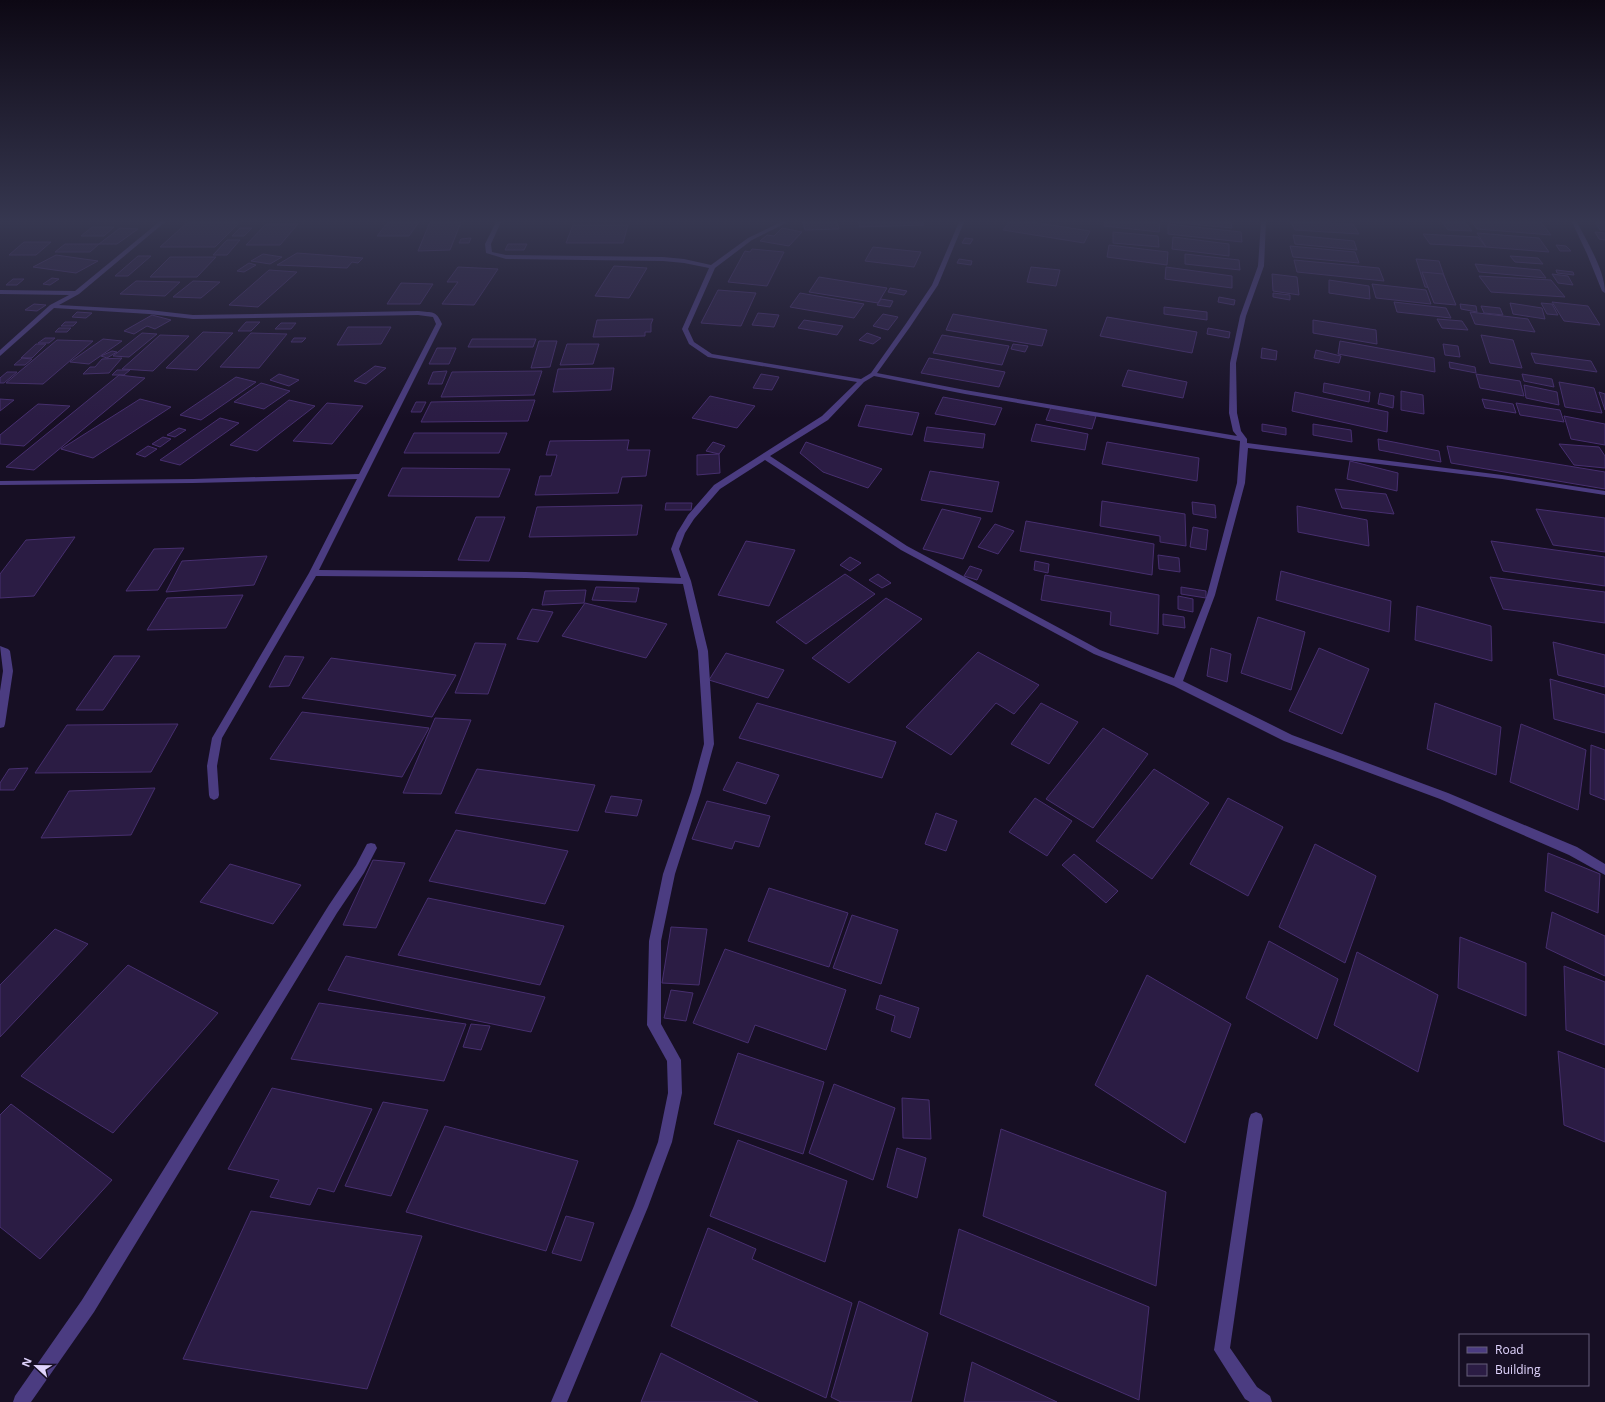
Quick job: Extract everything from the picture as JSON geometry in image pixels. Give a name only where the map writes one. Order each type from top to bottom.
[{"type":"street","points":[[0,354],[52,306],[77,293],[84,287]]},
{"type":"street","points":[[703,287],[685,329],[691,343],[710,356],[862,381]]},
{"type":"street","points":[[559,1402],[641,1207],[665,1142],[675,1093],[674,1060],[654,1026],[656,941],[669,874],[696,792],[709,744],[703,651],[687,581],[675,549],[681,533],[691,517],[717,487],[825,418],[862,381],[873,374],[933,287]]},
{"type":"street","points":[[1177,683],[1211,595],[1241,483],[1243,442],[1237,431],[1233,413],[1233,363],[1243,316],[1253,287]]},
{"type":"street","points":[[0,292],[77,293]]},
{"type":"street","points":[[52,306],[149,312],[192,317],[418,313],[435,315],[439,324],[313,573],[217,738],[212,766],[214,794]]},
{"type":"street","points":[[873,374],[1243,442],[1502,477],[1605,493]]},
{"type":"street","points":[[765,456],[904,548],[1098,652],[1177,683],[1288,738],[1444,796],[1573,851],[1605,870]]},
{"type":"street","points":[[0,483],[193,481],[363,476]]},
{"type":"street","points":[[313,573],[526,575],[687,581]]},
{"type":"street","points":[[0,649],[5,651],[8,671],[0,724]]},
{"type":"street","points":[[21,1402],[88,1306],[333,909],[360,869],[371,848]]},
{"type":"street","points":[[1256,1119],[1222,1350],[1251,1393],[1264,1402]]},
{"type":"building","points":[[128,287],[174,287],[165,296],[120,294]]},
{"type":"building","points":[[185,287],[214,287],[201,298],[173,297]]},
{"type":"building","points":[[249,287],[280,287],[258,307],[229,305]]},
{"type":"building","points":[[398,287],[431,287],[420,304],[387,304]]},
{"type":"building","points":[[454,287],[486,287],[474,305],[442,304]]},
{"type":"building","points":[[600,287],[635,287],[629,298],[595,296]]},
{"type":"building","points":[[812,287],[887,288],[878,303],[809,292]]},
{"type":"building","points":[[1273,287],[1298,287],[1299,295],[1273,291]]},
{"type":"building","points":[[1329,287],[1369,287],[1370,299],[1329,293]]},
{"type":"building","points":[[1373,287],[1403,287],[1426,290],[1431,304],[1376,298]]},
{"type":"building","points":[[1428,287],[1448,287],[1449,290]]},
{"type":"building","points":[[1428,287],[1449,287],[1456,305],[1434,303]]},
{"type":"building","points":[[1488,287],[1557,287],[1565,297],[1491,292]]},
{"type":"building","points":[[890,288],[907,291],[904,295],[888,292]]},
{"type":"building","points":[[718,290],[756,293],[741,326],[701,323]]},
{"type":"building","points":[[800,293],[864,304],[854,318],[790,307]]},
{"type":"building","points":[[1273,293],[1290,295],[1290,300],[1273,297]]},
{"type":"building","points":[[1219,297],[1235,300],[1234,305],[1218,302]]},
{"type":"building","points":[[881,299],[893,301],[890,307],[877,305]]},
{"type":"building","points":[[1394,302],[1446,308],[1451,318],[1397,312]]},
{"type":"building","points":[[1552,302],[1588,306],[1600,325],[1564,321]]},
{"type":"building","points":[[1510,303],[1542,308],[1545,319],[1513,314]]},
{"type":"building","points":[[1541,303],[1552,304],[1558,315],[1547,314]]},
{"type":"building","points":[[34,304],[46,305],[37,311],[25,310]]},
{"type":"building","points":[[1460,304],[1476,306],[1477,312],[1461,309]]},
{"type":"building","points":[[1481,306],[1500,308],[1503,315],[1484,313]]},
{"type":"building","points":[[1164,307],[1207,312],[1207,320],[1164,314]]},
{"type":"building","points":[[77,312],[92,313],[86,318],[72,317]]},
{"type":"building","points":[[1470,312],[1528,319],[1535,332],[1475,324]]},
{"type":"building","points":[[758,313],[779,315],[774,327],[752,325]]},
{"type":"building","points":[[883,314],[898,317],[888,330],[873,326]]},
{"type":"building","points":[[953,314],[1047,330],[1042,346],[946,330]]},
{"type":"building","points":[[152,315],[171,320],[155,329],[147,326],[134,334],[124,331]]},
{"type":"building","points":[[1107,317],[1197,332],[1192,353],[1100,336]]},
{"type":"building","points":[[653,319],[651,324],[651,332],[645,332],[645,336],[593,337],[597,320]]},
{"type":"building","points":[[1437,319],[1462,321],[1468,330],[1442,328]]},
{"type":"building","points":[[804,320],[843,326],[837,335],[798,328]]},
{"type":"building","points":[[1313,320],[1376,330],[1377,344],[1313,333]]},
{"type":"building","points":[[65,322],[77,322],[73,326],[61,326]]},
{"type":"building","points":[[246,322],[260,322],[251,331],[238,331]]},
{"type":"building","points":[[281,323],[296,323],[291,329],[275,329]]},
{"type":"building","points":[[348,327],[391,327],[381,344],[337,345]]},
{"type":"building","points":[[59,328],[71,328],[67,332],[55,332]]},
{"type":"building","points":[[1208,328],[1230,332],[1229,338],[1207,334]]},
{"type":"building","points":[[203,332],[233,333],[197,370],[166,368]]},
{"type":"building","points":[[142,333],[157,334],[129,357],[113,356]]},
{"type":"building","points":[[251,333],[287,334],[259,368],[220,367]]},
{"type":"building","points":[[867,333],[881,338],[873,344],[859,340]]},
{"type":"building","points":[[160,335],[189,336],[153,371],[122,369]]},
{"type":"building","points":[[942,335],[1009,346],[1002,365],[933,353]]},
{"type":"building","points":[[1481,335],[1513,340],[1522,368],[1490,363]]},
{"type":"building","points":[[45,338],[55,338],[49,343],[38,343]]},
{"type":"building","points":[[294,338],[306,338],[302,342],[291,342]]},
{"type":"building","points":[[103,339],[122,341],[89,364],[70,362]]},
{"type":"building","points":[[472,339],[536,339],[533,347],[468,347]]},
{"type":"building","points":[[57,340],[93,341],[43,384],[6,383]]},
{"type":"building","points":[[539,341],[557,341],[550,367],[531,368]]},
{"type":"building","points":[[1340,341],[1434,358],[1435,372],[1338,354]]},
{"type":"building","points":[[36,344],[46,344],[32,358],[21,358]]},
{"type":"building","points":[[567,344],[599,344],[593,364],[560,365]]},
{"type":"building","points":[[1013,344],[1028,346],[1025,352],[1011,349]]},
{"type":"building","points":[[1443,344],[1458,346],[1460,357],[1445,355]]},
{"type":"building","points":[[437,348],[456,348],[449,364],[429,364]]},
{"type":"building","points":[[1262,348],[1277,351],[1276,360],[1261,358]]},
{"type":"building","points":[[1316,350],[1341,356],[1339,363],[1314,358]]},
{"type":"building","points":[[112,351],[117,352],[107,358],[101,356]]},
{"type":"building","points":[[1531,353],[1591,361],[1597,372],[1535,363]]},
{"type":"building","points":[[22,358],[32,359],[25,365],[14,365]]},
{"type":"building","points":[[122,358],[109,373],[83,374],[90,367],[95,367],[102,359]]},
{"type":"building","points":[[929,358],[1005,372],[999,387],[921,373]]},
{"type":"building","points":[[1449,362],[1475,367],[1476,373],[1450,368]]},
{"type":"building","points":[[375,366],[386,368],[366,384],[354,381]]},
{"type":"building","points":[[614,368],[611,390],[553,392],[558,369]]},
{"type":"building","points":[[117,370],[130,370],[124,375],[112,375]]},
{"type":"building","points":[[1128,370],[1187,382],[1183,398],[1122,386]]},
{"type":"building","points":[[447,371],[442,384],[428,384],[433,372]]},
{"type":"building","points":[[542,371],[534,395],[441,397],[452,372]]},
{"type":"building","points":[[7,372],[17,372],[4,383],[0,383],[0,378]]},
{"type":"building","points":[[279,374],[299,380],[289,386],[270,380]]},
{"type":"building","points":[[761,374],[779,377],[772,390],[753,388]]},
{"type":"building","points":[[1476,374],[1520,381],[1524,396],[1480,388]]},
{"type":"building","points":[[1522,374],[1552,379],[1554,387],[1524,381]]},
{"type":"building","points":[[119,375],[145,378],[34,470],[6,467]]},
{"type":"building","points":[[236,377],[256,382],[201,420],[180,415]]},
{"type":"building","points":[[1559,382],[1594,388],[1602,413],[1565,407]]},
{"type":"building","points":[[261,383],[290,391],[264,409],[234,402]]},
{"type":"building","points":[[1324,383],[1370,392],[1369,402],[1323,392]]},
{"type":"building","points":[[1524,385],[1557,392],[1559,405],[1526,398]]},
{"type":"building","points":[[1401,391],[1423,395],[1424,414],[1401,410]]},
{"type":"building","points":[[1295,392],[1388,412],[1387,432],[1292,411]]},
{"type":"building","points":[[1599,392],[1605,394],[1605,410]]},
{"type":"building","points":[[1380,393],[1394,396],[1393,408],[1378,404]]},
{"type":"building","points":[[710,396],[755,406],[737,428],[692,418]]},
{"type":"building","points":[[943,397],[1002,408],[995,425],[935,414]]},
{"type":"building","points":[[0,399],[14,400],[0,411]]},
{"type":"building","points":[[140,399],[171,407],[93,458],[61,449]]},
{"type":"building","points":[[1482,399],[1513,404],[1516,413],[1485,408]]},
{"type":"building","points":[[289,400],[315,406],[257,451],[230,445]]},
{"type":"building","points":[[535,400],[528,421],[421,422],[431,402]]},
{"type":"building","points":[[416,402],[426,402],[421,412],[411,412]]},
{"type":"building","points":[[327,403],[363,406],[332,444],[293,441]]},
{"type":"building","points":[[1516,403],[1560,410],[1564,422],[1520,415]]},
{"type":"building","points":[[38,404],[70,406],[24,446],[0,444],[0,435]]},
{"type":"building","points":[[866,405],[919,413],[912,435],[858,426]]},
{"type":"building","points":[[1051,407],[1096,416],[1092,429],[1046,420]]},
{"type":"building","points":[[1564,416],[1605,424],[1605,445],[1571,439]]},
{"type":"building","points":[[220,418],[239,423],[180,465],[160,460]]},
{"type":"building","points":[[1036,424],[1088,434],[1085,450],[1031,441]]},
{"type":"building","points":[[1262,424],[1286,428],[1286,435],[1262,431]]},
{"type":"building","points":[[1313,424],[1351,430],[1352,442],[1313,435]]},
{"type":"building","points":[[927,427],[985,434],[983,448],[924,441]]},
{"type":"building","points":[[179,428],[186,430],[175,437],[167,435]]},
{"type":"building","points":[[414,433],[507,433],[499,453],[404,453]]},
{"type":"building","points":[[163,437],[171,439],[160,447],[152,444]]},
{"type":"building","points":[[1378,439],[1439,451],[1441,462],[1379,450]]},
{"type":"building","points":[[629,440],[627,450],[650,450],[646,476],[622,477],[618,493],[535,495],[540,476],[551,476],[557,455],[546,455],[550,441]]},
{"type":"building","points":[[713,442],[725,446],[719,454],[706,451]]},
{"type":"building","points":[[806,442],[882,469],[868,488],[823,472],[800,453]]},
{"type":"building","points":[[1107,442],[1199,458],[1197,481],[1102,464]]},
{"type":"building","points":[[1559,444],[1599,447],[1605,456],[1605,468],[1574,465]]},
{"type":"building","points":[[148,446],[157,449],[145,457],[136,454]]},
{"type":"building","points":[[1447,446],[1605,472],[1605,489],[1451,463]]},
{"type":"building","points":[[719,454],[720,473],[697,475],[697,455]]},
{"type":"building","points":[[1350,461],[1398,473],[1397,491],[1347,479]]},
{"type":"building","points":[[402,468],[510,469],[499,497],[388,496]]},
{"type":"building","points":[[930,471],[999,482],[992,512],[921,500]]},
{"type":"building","points":[[1335,489],[1386,494],[1394,514],[1342,508]]},
{"type":"building","points":[[1102,501],[1185,514],[1186,546],[1160,542],[1160,536],[1100,526]]},
{"type":"building","points":[[1192,502],[1215,505],[1216,518],[1193,514]]},
{"type":"building","points":[[666,503],[692,503],[691,510],[665,510]]},
{"type":"building","points":[[642,505],[637,535],[529,537],[537,507]]},
{"type":"building","points":[[1297,506],[1367,520],[1369,546],[1298,532]]},
{"type":"building","points":[[942,509],[981,518],[963,559],[923,549]]},
{"type":"building","points":[[1536,509],[1605,518],[1605,552],[1553,545]]},
{"type":"building","points":[[476,517],[505,517],[489,561],[458,560]]},
{"type":"building","points":[[1026,521],[1154,544],[1152,575],[1020,551]]},
{"type":"building","points":[[995,524],[1014,531],[998,554],[978,547]]},
{"type":"building","points":[[1193,527],[1208,530],[1206,550],[1190,547]]},
{"type":"building","points":[[75,537],[34,596],[0,598],[0,574],[26,540]]},
{"type":"building","points":[[746,541],[795,550],[769,606],[718,595]]},
{"type":"building","points":[[1491,541],[1605,557],[1605,586],[1503,571]]},
{"type":"building","points":[[184,548],[158,590],[126,591],[154,549]]},
{"type":"building","points":[[1158,555],[1179,558],[1180,572],[1159,569]]},
{"type":"building","points":[[267,556],[254,585],[166,592],[182,561]]},
{"type":"building","points":[[850,557],[861,563],[850,571],[840,565]]},
{"type":"building","points":[[1035,561],[1049,564],[1048,573],[1034,570]]},
{"type":"building","points":[[970,566],[982,570],[977,580],[964,576]]},
{"type":"building","points":[[1281,571],[1391,601],[1389,632],[1276,600]]},
{"type":"building","points":[[845,574],[875,594],[806,644],[776,622]]},
{"type":"building","points":[[878,574],[891,583],[882,588],[869,580]]},
{"type":"building","points":[[1045,575],[1159,595],[1158,634],[1110,625],[1111,612],[1041,600]]},
{"type":"building","points":[[1490,577],[1605,592],[1605,623],[1503,609]]},
{"type":"building","points":[[596,587],[639,588],[636,602],[592,600]]},
{"type":"building","points":[[1181,587],[1206,591],[1206,598],[1181,594]]},
{"type":"building","points":[[586,590],[584,603],[542,605],[545,591]]},
{"type":"building","points":[[243,595],[226,628],[147,630],[167,598]]},
{"type":"building","points":[[1178,596],[1193,599],[1193,612],[1178,609]]},
{"type":"building","points":[[886,598],[922,619],[849,683],[812,658]]},
{"type":"building","points":[[585,603],[667,624],[646,658],[562,636]]},
{"type":"building","points":[[1417,606],[1491,626],[1492,661],[1415,640]]},
{"type":"building","points":[[532,609],[553,612],[538,642],[517,639]]},
{"type":"building","points":[[1163,614],[1184,617],[1185,628],[1163,625]]},
{"type":"building","points":[[1258,617],[1305,632],[1291,690],[1241,673]]},
{"type":"building","points":[[1553,642],[1605,655],[1605,687],[1558,675]]},
{"type":"building","points":[[475,643],[506,644],[488,694],[455,693]]},
{"type":"building","points":[[1211,648],[1231,654],[1227,682],[1207,676]]},
{"type":"building","points":[[1319,648],[1369,669],[1342,734],[1289,711]]},
{"type":"building","points":[[978,652],[1039,685],[1014,714],[996,703],[951,755],[906,727]]},
{"type":"building","points":[[726,653],[784,670],[768,698],[709,680]]},
{"type":"building","points":[[114,656],[140,656],[103,710],[76,710]]},
{"type":"building","points":[[285,656],[304,657],[289,686],[269,687]]},
{"type":"building","points":[[331,658],[456,675],[432,717],[302,698]]},
{"type":"building","points":[[1550,679],[1605,695],[1605,733],[1554,719]]},
{"type":"building","points":[[757,703],[896,742],[882,778],[739,738]]},
{"type":"building","points":[[1041,703],[1078,722],[1049,764],[1011,744]]},
{"type":"building","points":[[1435,703],[1501,727],[1496,775],[1427,749]]},
{"type":"building","points":[[302,712],[429,728],[402,777],[270,759]]},
{"type":"building","points":[[435,718],[471,720],[441,794],[403,793]]},
{"type":"building","points":[[178,724],[151,772],[35,773],[67,725]]},
{"type":"building","points":[[1521,724],[1586,750],[1578,810],[1510,782]]},
{"type":"building","points":[[1103,728],[1148,754],[1093,828],[1046,799]]},
{"type":"building","points":[[1591,745],[1605,750],[1605,800],[1590,794]]},
{"type":"building","points":[[737,762],[779,775],[766,804],[723,790]]},
{"type":"building","points":[[28,768],[14,790],[0,790],[0,783],[9,769]]},
{"type":"building","points":[[477,769],[595,785],[578,831],[455,813]]},
{"type":"building","points":[[1154,769],[1209,803],[1152,879],[1096,841]]},
{"type":"building","points":[[155,788],[131,835],[41,838],[69,791]]},
{"type":"building","points":[[611,796],[642,800],[637,816],[605,812]]},
{"type":"building","points":[[1035,798],[1072,821],[1047,856],[1009,832]]},
{"type":"building","points":[[1228,798],[1283,827],[1248,896],[1190,864]]},
{"type":"building","points":[[707,801],[770,816],[759,847],[735,841],[732,849],[692,839]]},
{"type":"building","points":[[936,813],[957,821],[946,851],[925,844]]},
{"type":"building","points":[[456,830],[568,851],[545,904],[429,881]]},
{"type":"building","points":[[1315,844],[1376,876],[1345,963],[1279,927]]},
{"type":"building","points":[[1548,853],[1600,874],[1598,913],[1545,891]]},
{"type":"building","points":[[1074,854],[1118,891],[1106,903],[1062,865]]},
{"type":"building","points":[[373,860],[405,863],[376,928],[343,925]]},
{"type":"building","points":[[230,864],[301,885],[273,924],[200,902]]},
{"type":"building","points":[[769,888],[848,913],[829,967],[748,941]]},
{"type":"building","points":[[428,898],[564,926],[540,985],[398,955]]},
{"type":"building","points":[[1552,912],[1605,936],[1605,976],[1546,948]]},
{"type":"building","points":[[852,915],[898,930],[881,984],[833,968]]},
{"type":"building","points":[[671,927],[707,929],[699,985],[662,983]]},
{"type":"building","points":[[55,929],[88,944],[0,1037],[0,985]]},
{"type":"building","points":[[1460,937],[1526,963],[1526,1016],[1458,988]]},
{"type":"building","points":[[1269,941],[1338,979],[1317,1039],[1246,998]]},
{"type":"building","points":[[725,949],[846,990],[826,1050],[755,1025],[748,1043],[693,1023]]},
{"type":"building","points":[[1357,952],[1438,995],[1418,1072],[1334,1025]]},
{"type":"building","points":[[346,956],[545,997],[531,1032],[328,990]]},
{"type":"building","points":[[128,965],[218,1013],[113,1133],[21,1076]]},
{"type":"building","points":[[1564,966],[1605,982],[1605,1045],[1566,1030]]},
{"type":"building","points":[[1147,975],[1231,1024],[1185,1143],[1095,1085]]},
{"type":"building","points":[[671,990],[693,993],[686,1021],[664,1018]]},
{"type":"building","points":[[880,995],[919,1008],[910,1038],[891,1031],[895,1016],[876,1009]]},
{"type":"building","points":[[319,1003],[466,1024],[444,1081],[291,1059]]},
{"type":"building","points":[[471,1024],[490,1026],[481,1050],[463,1047]]},
{"type":"building","points":[[1558,1051],[1605,1069],[1605,1142],[1564,1125]]},
{"type":"building","points":[[738,1053],[824,1082],[803,1154],[714,1124]]},
{"type":"building","points":[[834,1084],[895,1108],[873,1180],[809,1153]]},
{"type":"building","points":[[272,1088],[372,1109],[334,1192],[318,1188],[310,1205],[270,1197],[279,1180],[228,1169]]},
{"type":"building","points":[[902,1098],[929,1100],[931,1139],[903,1138]]},
{"type":"building","points":[[383,1102],[428,1110],[391,1196],[345,1186]]},
{"type":"building","points":[[11,1104],[112,1180],[40,1259],[0,1227],[0,1115]]},
{"type":"building","points":[[445,1126],[578,1161],[546,1251],[406,1212]]},
{"type":"building","points":[[1001,1129],[1166,1192],[1156,1286],[983,1216]]},
{"type":"building","points":[[738,1140],[847,1181],[825,1262],[710,1216]]},
{"type":"building","points":[[897,1148],[926,1158],[917,1198],[887,1187]]},
{"type":"building","points":[[251,1211],[422,1236],[367,1389],[183,1359]]},
{"type":"building","points":[[566,1216],[594,1223],[581,1261],[552,1253]]},
{"type":"building","points":[[708,1228],[756,1249],[752,1259],[852,1303],[826,1398],[671,1326]]},
{"type":"building","points":[[959,1229],[1149,1307],[1139,1400],[940,1314]]},
{"type":"building","points":[[859,1301],[928,1333],[911,1402],[841,1402],[831,1397]]},
{"type":"building","points":[[661,1353],[758,1402],[641,1402]]},
{"type":"building","points":[[972,1362],[1057,1402],[964,1402]]}]
